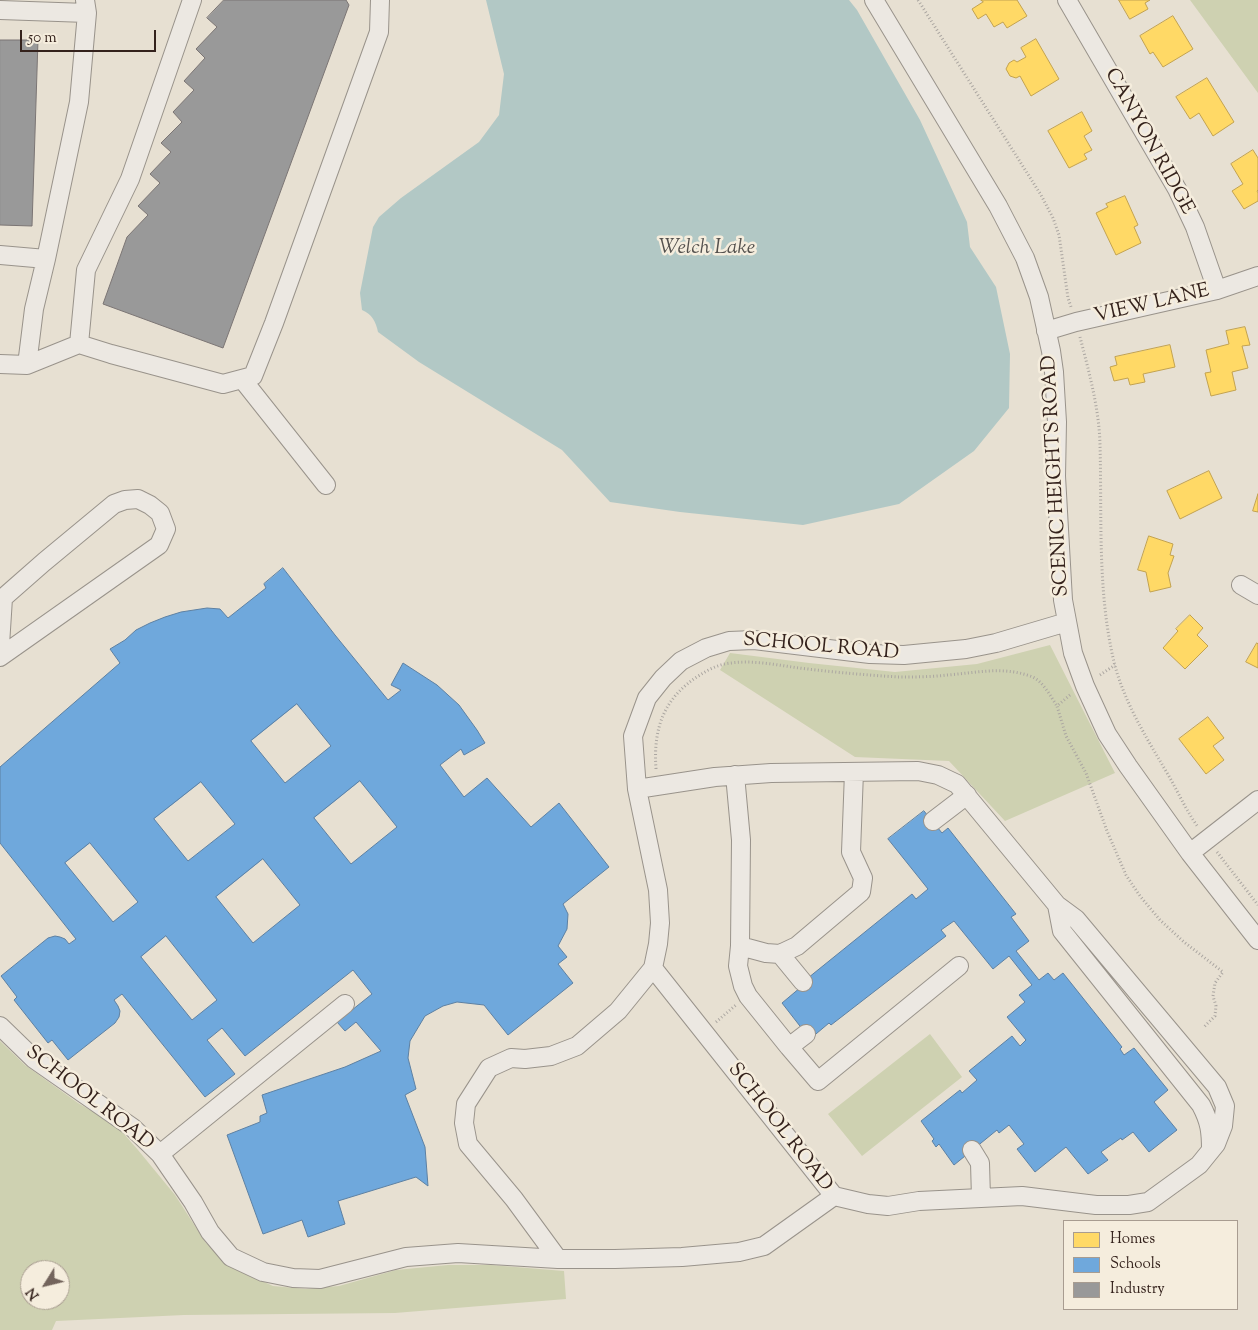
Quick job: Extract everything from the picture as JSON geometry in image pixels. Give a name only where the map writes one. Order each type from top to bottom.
[{"type":"street","points":[[79,344],[86,270],[130,179],[192,0]]},
{"type":"street","points":[[0,364],[27,365],[79,344],[223,384],[253,376],[379,32],[380,0]]},
{"type":"street","name":"SCENIC HEIGHTS ROAD","points":[[874,0],[993,198],[1025,258],[1039,297],[1051,351],[1054,380],[1057,422],[1056,476],[1063,600],[1073,653],[1084,686],[1107,734],[1128,766],[1190,852],[1258,940]]},
{"type":"street","name":"CANYON RIDGE","points":[[1067,0],[1177,189],[1195,227],[1217,290]]},
{"type":"street","points":[[0,10],[86,6],[79,102],[34,309],[27,365]]},
{"type":"street","points":[[0,255],[46,259]]},
{"type":"street","name":"VIEW LANE","points":[[1046,331],[1076,322],[1217,290],[1258,276]]},
{"type":"street","points":[[242,379],[326,485]]},
{"type":"street","points":[[0,645],[3,598],[114,504],[125,500],[138,499],[160,513],[166,529],[159,545],[0,657]]},
{"type":"street","points":[[1241,585],[1258,595]]},
{"type":"street","name":"SCHOOL ROAD","points":[[0,1026],[34,1059],[133,1128],[160,1154],[193,1202],[210,1232],[231,1257],[263,1272],[293,1278],[320,1279],[406,1257],[458,1253],[558,1259],[615,1259],[682,1257],[739,1252],[764,1246],[834,1196],[653,968],[660,923],[658,890],[637,789],[633,736],[647,698],[663,678],[681,661],[706,648],[729,641],[754,640],[870,654],[904,655],[966,649],[996,643],[1067,622]]},
{"type":"street","points":[[637,789],[715,777],[771,772],[918,771],[938,775],[957,784],[1058,905],[1076,920],[1217,1087],[1225,1106],[1223,1126],[1216,1144],[1199,1165],[1148,1202],[1129,1205],[1096,1205],[1022,1196],[919,1201],[888,1206],[868,1204],[834,1196]]},
{"type":"street","points":[[740,946],[766,953],[780,954],[797,946],[861,892],[863,878],[852,852],[854,772]]},
{"type":"street","points":[[735,775],[742,840],[738,966],[743,986],[748,996],[818,1081],[959,966]]},
{"type":"street","points":[[933,822],[967,795]]},
{"type":"street","points":[[1190,852],[1258,800]]},
{"type":"street","points":[[1058,905],[1062,930],[1201,1105],[1208,1118],[1211,1133],[1210,1150]]},
{"type":"street","points":[[780,954],[803,982]]},
{"type":"street","points":[[558,1259],[514,1199],[468,1144],[464,1123],[466,1104],[489,1068],[512,1058],[551,1056],[577,1046],[618,1011],[653,968]]},
{"type":"street","points":[[160,1154],[344,1004]]},
{"type":"street","points":[[789,1047],[806,1034]]},
{"type":"street","points":[[972,1150],[980,1163],[981,1198]]},
{"type":"path","points":[[918,0],[1041,195],[1059,234],[1068,298],[1088,368],[1096,406],[1100,443],[1103,584],[1109,638],[1120,683],[1150,743],[1196,823],[1258,905]]},
{"type":"path","points":[[658,786],[657,736],[663,715],[672,698],[689,682],[709,670],[730,663],[750,662],[843,673],[900,677],[947,676],[988,670],[1014,672],[1032,677],[1048,692],[1057,706],[1066,736],[1086,773],[1107,831],[1126,875],[1160,920],[1184,942],[1223,972],[1215,983],[1213,996],[1216,1006],[1215,1016],[1203,1028]]},
{"type":"path","points":[[1057,706],[1074,691],[1115,665]]},
{"type":"path","points":[[704,1032],[748,996]]},
{"type":"green space","points":[[1190,0],[1258,0],[1258,93]]},
{"type":"green space","points":[[1050,645],[1115,773],[1005,821],[949,761],[855,757],[720,670],[730,653],[895,672],[977,664]]},
{"type":"green space","points":[[930,1034],[962,1077],[862,1156],[828,1114]]},
{"type":"green space","points":[[0,1041],[25,1065],[78,1103],[117,1126],[175,1195],[206,1243],[231,1267],[273,1286],[306,1289],[339,1286],[396,1270],[448,1265],[491,1265],[564,1271],[566,1299],[395,1313],[184,1315],[56,1321],[52,1330],[0,1330]]},
{"type":"water","name":"Welch Lake","points":[[486,0],[849,0],[857,10],[920,120],[967,222],[970,247],[996,287],[1010,354],[1009,408],[974,451],[899,504],[803,525],[680,512],[610,502],[562,450],[419,362],[378,332],[373,319],[362,310],[360,293],[373,227],[379,217],[401,198],[479,142],[499,115],[504,74]]},
{"type":"building: Homes","points":[[981,0],[1017,0],[1027,16],[1007,28],[1003,22],[994,27],[986,14],[978,19],[972,9],[983,2]]},
{"type":"building: Homes","points":[[1119,0],[1150,0],[1145,3],[1148,9],[1130,19]]},
{"type":"building: Homes","points":[[1173,16],[1193,49],[1163,67],[1153,52],[1150,54],[1140,36]]},
{"type":"building: Homes","points":[[1036,39],[1059,79],[1031,96],[1020,76],[1016,78],[1010,76],[1006,69],[1009,63],[1014,60],[1017,62],[1026,57],[1021,48]]},
{"type":"building: Homes","points":[[1207,78],[1234,122],[1213,136],[1199,113],[1190,119],[1176,97]]},
{"type":"building: Homes","points":[[1082,112],[1092,131],[1084,136],[1092,150],[1084,154],[1087,159],[1069,168],[1048,131]]},
{"type":"building: Homes","points":[[1253,150],[1258,158],[1258,201],[1244,209],[1232,191],[1243,184],[1231,164]]},
{"type":"building: Homes","points":[[1125,196],[1138,225],[1134,227],[1141,243],[1116,255],[1096,213],[1108,207],[1106,204]]},
{"type":"building: Homes","points":[[1245,327],[1250,345],[1242,346],[1248,368],[1232,372],[1236,390],[1211,396],[1205,373],[1211,372],[1206,350],[1229,344],[1226,331]]},
{"type":"building: Homes","points":[[1170,345],[1175,367],[1143,374],[1145,382],[1130,385],[1128,378],[1114,381],[1110,367],[1117,365],[1115,357]]},
{"type":"building: Homes","points":[[1209,471],[1222,498],[1180,519],[1167,491]]},
{"type":"building: Homes","points":[[1258,494],[1258,512],[1253,511]]},
{"type":"building: Homes","points":[[1149,536],[1173,544],[1170,555],[1174,556],[1168,573],[1171,587],[1150,592],[1146,572],[1138,570]]},
{"type":"building: Homes","points":[[1190,615],[1203,628],[1197,635],[1208,646],[1185,669],[1163,648],[1178,631],[1176,629]]},
{"type":"building: Homes","points":[[1258,644],[1258,668],[1246,662]]},
{"type":"building: Homes","points":[[1208,717],[1224,738],[1213,746],[1224,760],[1206,774],[1179,739]]},
{"type":"building: Schools","points":[[283,568],[388,700],[401,690],[391,685],[403,663],[437,685],[459,705],[485,743],[464,755],[461,749],[440,765],[464,797],[487,778],[531,827],[559,803],[609,867],[563,904],[568,914],[567,929],[558,946],[567,957],[558,964],[573,983],[508,1035],[484,1005],[457,1002],[443,1006],[425,1016],[410,1041],[408,1058],[416,1089],[405,1095],[425,1147],[428,1186],[416,1177],[338,1201],[345,1224],[308,1237],[302,1220],[263,1234],[227,1135],[260,1122],[260,1116],[267,1113],[262,1095],[345,1067],[381,1051],[356,1022],[345,1031],[337,1022],[372,994],[353,970],[245,1056],[222,1028],[207,1040],[235,1074],[205,1097],[122,994],[114,1000],[120,1011],[115,1023],[68,1060],[52,1040],[48,1043],[14,1000],[17,997],[1,976],[48,938],[60,937],[69,944],[76,939],[0,843],[0,767],[120,663],[110,649],[125,640],[136,630],[181,612],[207,608],[220,609],[228,618],[266,588],[264,584]],"holes":[[[297,704],[331,746],[285,783],[251,741]],[[360,781],[397,827],[351,864],[314,818]],[[201,782],[235,824],[188,861],[154,819]],[[90,843],[138,902],[113,922],[65,863]],[[263,859],[300,905],[253,943],[216,897]],[[166,936],[217,1000],[192,1020],[141,957]]]},
{"type":"building: Schools","points":[[924,811],[942,833],[948,828],[1016,914],[1011,917],[1029,941],[1016,951],[1039,980],[1048,973],[1054,980],[1063,973],[1122,1047],[1120,1049],[1124,1055],[1134,1048],[1168,1090],[1154,1102],[1177,1130],[1149,1152],[1133,1132],[1101,1152],[1108,1160],[1088,1174],[1066,1147],[1035,1172],[1017,1149],[1024,1144],[1009,1125],[999,1133],[997,1130],[954,1165],[939,1144],[936,1147],[932,1141],[934,1139],[921,1121],[960,1090],[962,1093],[977,1080],[969,1071],[1012,1036],[1020,1046],[1026,1040],[1007,1017],[1025,1002],[1019,995],[1032,985],[1009,956],[993,969],[954,921],[941,930],[946,936],[831,1025],[829,1023],[810,1039],[782,1003],[801,987],[803,982],[912,894],[916,899],[928,889],[888,839]]},
{"type":"building: Industry","points":[[224,0],[346,0],[349,5],[223,348],[103,304],[127,237],[148,215],[138,206],[160,183],[150,174],[171,152],[161,143],[182,122],[173,112],[194,90],[184,81],[205,58],[196,49],[217,27],[207,18]]},
{"type":"building: Industry","points":[[0,40],[38,40],[32,226],[0,225]]}]
